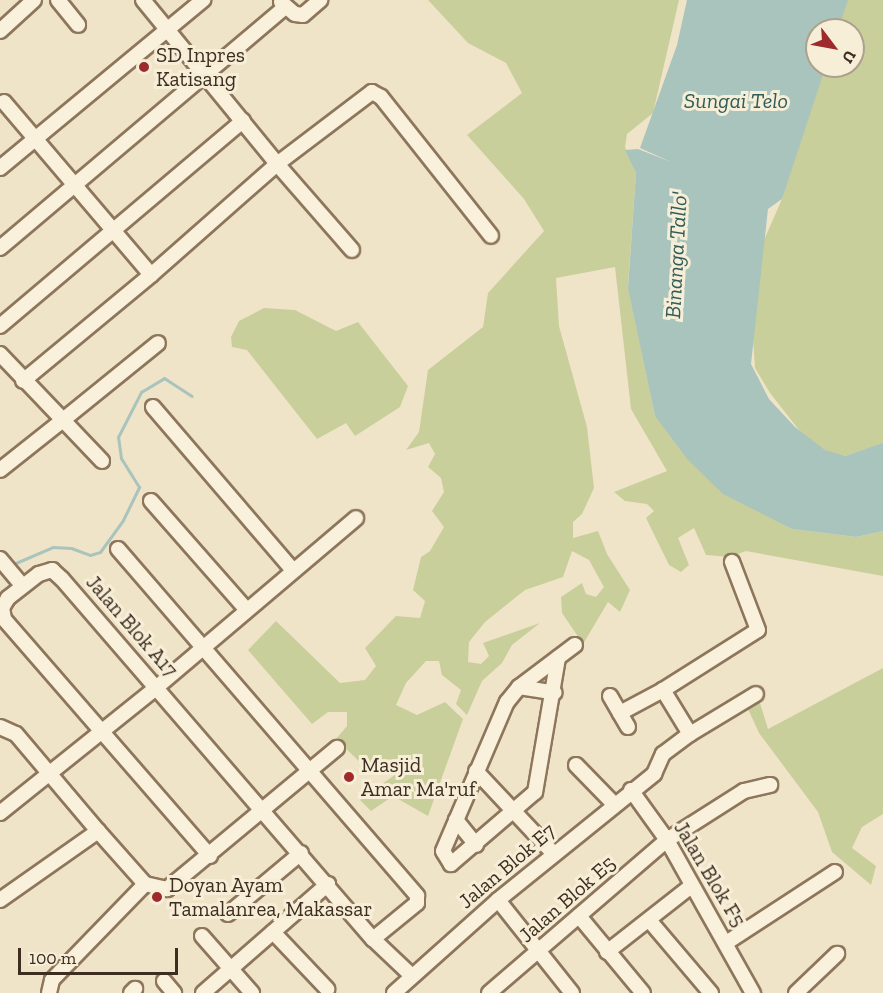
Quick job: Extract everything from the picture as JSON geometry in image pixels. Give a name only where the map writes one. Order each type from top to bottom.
[{"type":"street","points":[[0,31],[34,0]]},
{"type":"street","points":[[58,0],[78,25]]},
{"type":"street","points":[[143,0],[165,29],[207,74],[277,164],[352,250]]},
{"type":"street","points":[[0,168],[165,29],[203,0]]},
{"type":"street","points":[[0,248],[207,74],[282,3],[303,15],[320,0]]},
{"type":"street","points":[[23,381],[151,275],[277,164],[372,92],[381,97],[491,236]]},
{"type":"street","points":[[4,102],[33,139],[151,275]]},
{"type":"street","points":[[0,326],[243,121]]},
{"type":"street","points":[[2,464],[63,420],[158,343]]},
{"type":"street","points":[[0,354],[23,381],[102,461]]},
{"type":"street","points":[[153,407],[292,569]]},
{"type":"street","points":[[151,501],[246,609]]},
{"type":"street","points":[[0,813],[50,776],[158,687],[202,645],[356,518]]},
{"type":"street","points":[[118,549],[312,771],[418,898],[417,903],[374,939]]},
{"type":"street","points":[[0,559],[22,585],[4,604],[4,619],[210,856]]},
{"type":"street","points":[[620,713],[756,634],[758,625],[732,562]]},
{"type":"street","name":"Jalan Blok A17","points":[[22,585],[52,570],[158,687],[374,939],[411,975]]},
{"type":"street","points":[[558,658],[555,693],[536,789],[514,812],[451,864],[442,851],[456,820],[481,776],[490,742],[507,702],[519,687],[575,645]]},
{"type":"street","points":[[519,687],[555,693]]},
{"type":"street","points":[[663,690],[690,734]]},
{"type":"street","name":"Jalan Blok E7","points":[[394,993],[411,975],[613,803],[654,774],[663,754],[690,734],[756,694]]},
{"type":"street","points":[[610,696],[628,727]]},
{"type":"street","points":[[0,727],[16,734],[145,884],[167,889],[265,811],[337,748]]},
{"type":"street","points":[[576,765],[613,803]]},
{"type":"street","points":[[481,776],[554,854]]},
{"type":"street","name":"Jalan Blok E5","points":[[493,992],[667,840],[744,792],[770,785]]},
{"type":"street","name":"Jalan Blok F5","points":[[631,790],[667,840],[690,887],[726,943],[750,988]]},
{"type":"street","points":[[456,820],[476,845]]},
{"type":"street","points":[[0,900],[98,831]]},
{"type":"street","points":[[228,915],[302,853]]},
{"type":"street","points":[[726,943],[835,872]]},
{"type":"street","points":[[49,993],[52,980],[145,884]]},
{"type":"street","points":[[203,993],[328,884]]},
{"type":"street","points":[[607,952],[690,887]]},
{"type":"street","points":[[498,900],[536,953],[572,993]]},
{"type":"street","points":[[579,916],[607,952],[644,993]]},
{"type":"street","points":[[649,920],[711,993]]},
{"type":"street","points":[[273,932],[327,989]]},
{"type":"street","points":[[202,936],[252,993]]},
{"type":"street","points":[[796,993],[837,954]]},
{"type":"street","points":[[164,981],[174,993]]},
{"type":"street","points":[[738,993],[750,988]]},
{"type":"green space","points":[[428,0],[679,0],[653,113],[627,134],[625,147],[636,173],[628,285],[655,416],[762,512],[792,529],[856,537],[883,531],[883,576],[746,551],[730,557],[706,555],[694,528],[678,538],[689,565],[681,572],[669,565],[646,518],[654,511],[647,504],[625,501],[614,492],[667,471],[631,409],[615,267],[556,278],[559,326],[587,427],[594,488],[582,514],[573,522],[573,538],[598,531],[607,554],[630,590],[620,612],[608,602],[583,644],[562,613],[561,597],[582,583],[586,594],[596,597],[604,587],[589,560],[572,551],[563,577],[525,590],[485,622],[469,642],[468,662],[481,664],[489,656],[483,643],[540,623],[512,645],[502,663],[482,681],[467,715],[456,704],[461,690],[442,675],[439,661],[426,661],[406,683],[396,705],[417,715],[445,702],[463,719],[428,816],[393,796],[371,811],[360,800],[403,769],[389,759],[368,770],[336,739],[347,726],[347,712],[328,712],[312,724],[248,650],[276,621],[340,683],[365,680],[376,666],[365,648],[396,616],[420,618],[425,601],[413,590],[421,557],[430,551],[444,527],[432,511],[444,492],[441,478],[428,467],[435,454],[429,443],[406,450],[419,432],[428,370],[483,327],[488,293],[544,231],[524,199],[467,135],[522,93],[506,63],[468,43]]},
{"type":"green space","points":[[833,0],[883,0],[883,444],[838,458],[806,439],[770,393],[755,368],[751,309],[764,240],[782,199],[815,78],[865,78],[865,18],[829,18]]},
{"type":"green space","points":[[264,308],[295,310],[336,331],[358,322],[408,386],[400,407],[355,436],[346,423],[317,439],[247,350],[232,347],[231,337],[239,321]]},
{"type":"green space","points":[[883,668],[883,814],[862,827],[852,848],[876,866],[871,885],[832,852],[818,812],[759,733],[743,698],[759,700],[768,729]]},
{"type":"water","points":[[687,0],[848,0],[842,18],[805,18],[805,78],[822,78],[782,199],[768,209],[751,364],[769,399],[795,427],[825,450],[845,456],[883,443],[883,531],[856,537],[792,529],[723,494],[688,460],[655,416],[628,288],[636,173],[625,150],[638,149],[671,162],[640,148],[677,45]]},
{"type":"waterway","points":[[11,565],[53,547],[71,548],[90,555],[100,552],[123,520],[139,487],[121,458],[118,437],[141,392],[164,378],[192,396]]},
{"type":"place","name":"SD Inpres Katisang","points":[[144,67]]},
{"type":"place","name":"Masjid Amar Ma'ruf","points":[[349,777]]},
{"type":"place","name":"Doyan Ayam Tamalanrea, Makassar","points":[[157,897]]},
{"type":"water label","name":"Sungai Telo","points":[[736,101]]},
{"type":"water label","name":"Binanga Tallo'","points":[[676,255]]}]
